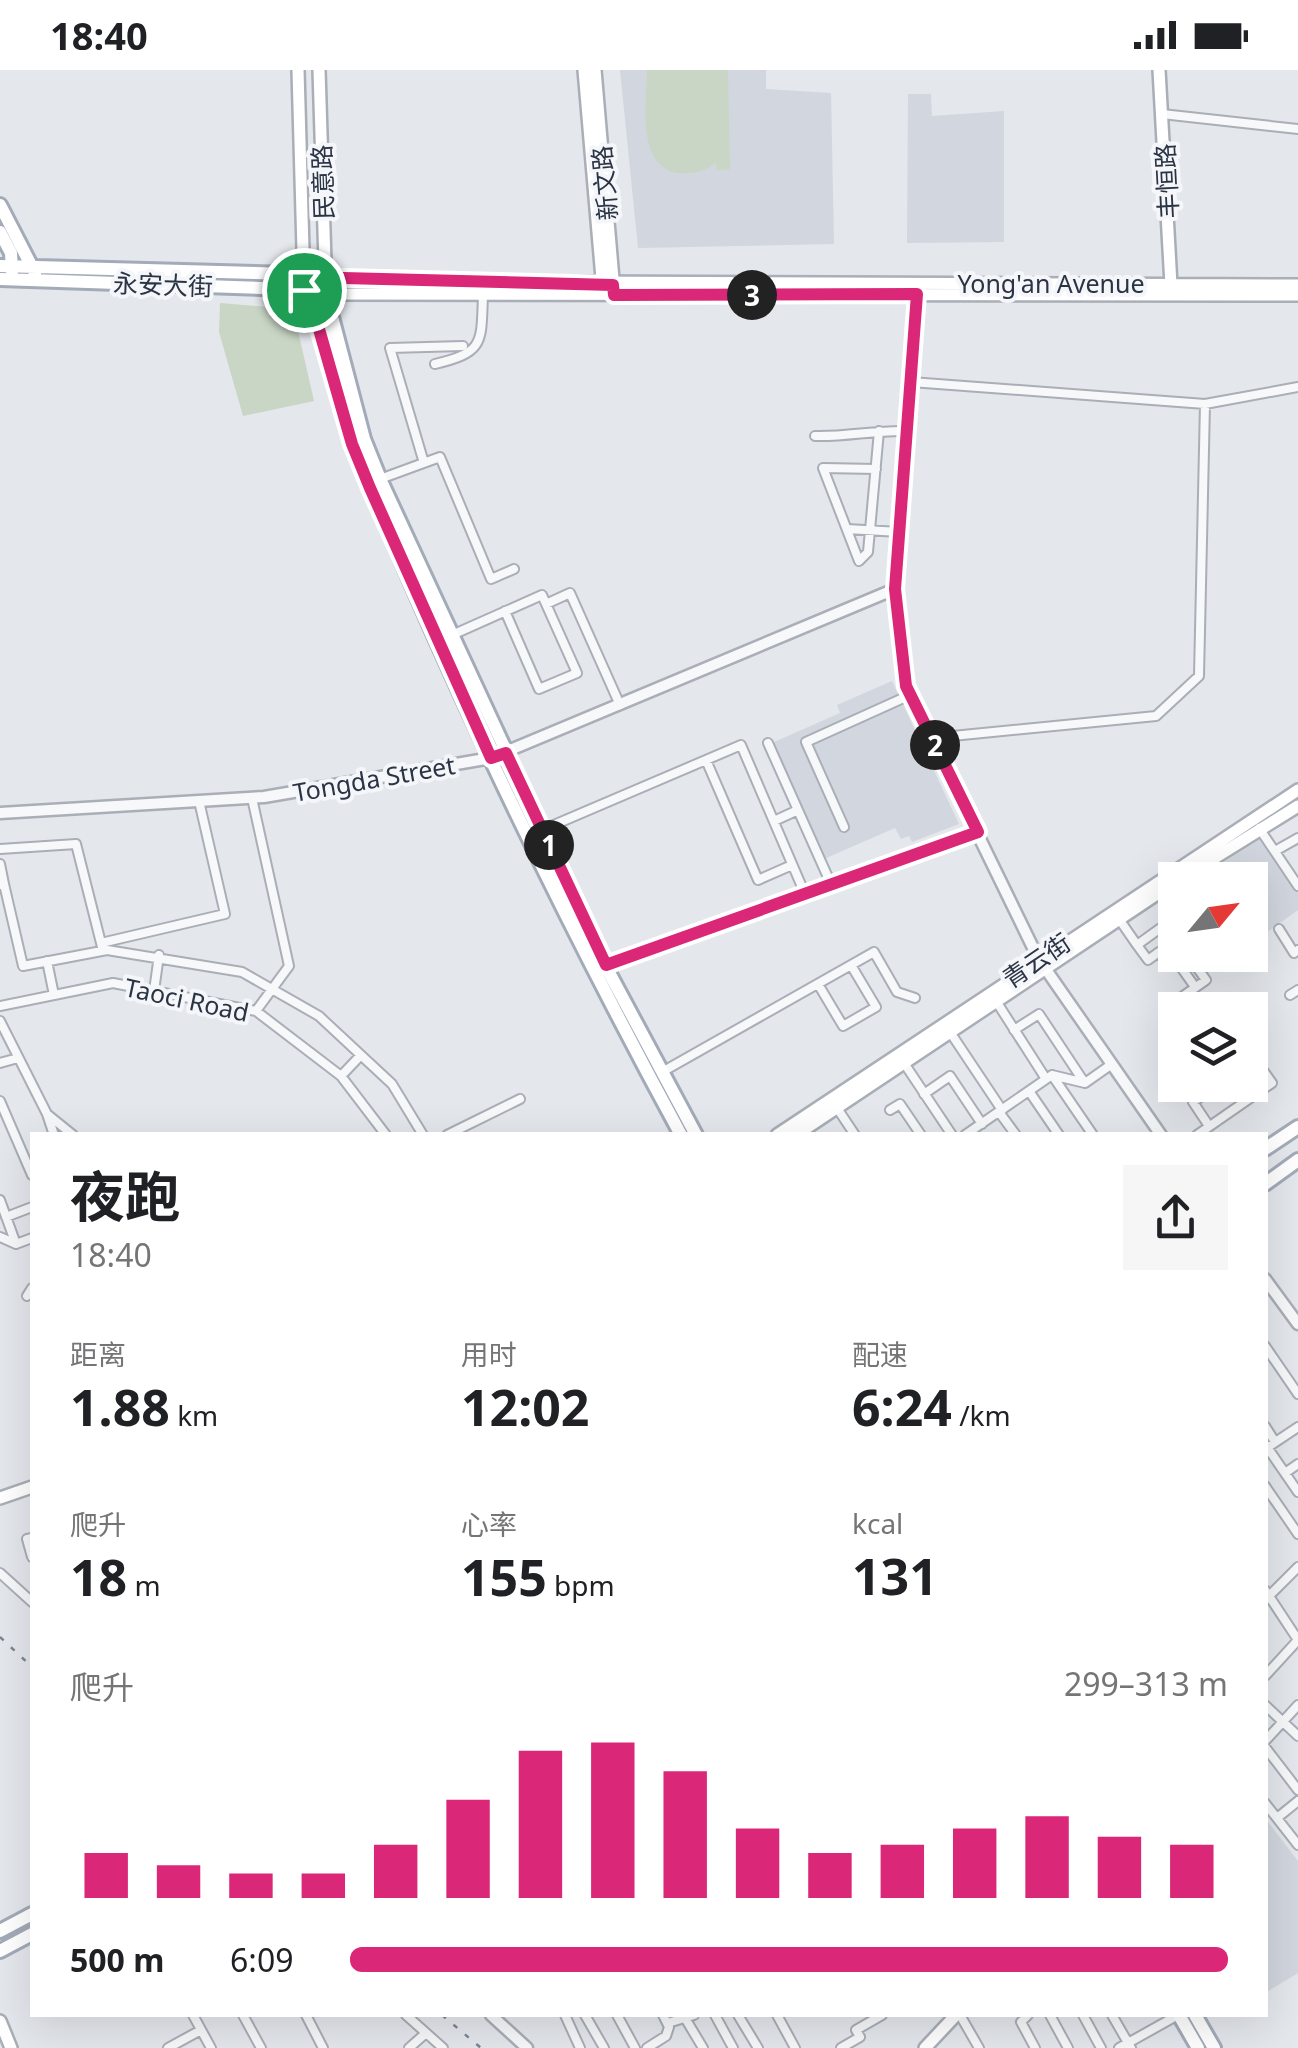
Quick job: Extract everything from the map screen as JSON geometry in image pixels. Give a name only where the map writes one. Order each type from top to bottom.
[{"type":"main road","name":"民意路","points":[[298,70],[304,283]]},
{"type":"main road","name":"民意路","points":[[318,70],[325,288]]},
{"type":"main road","name":"新文路","points":[[584,70],[608,290]]},
{"type":"main road","name":"新文路","points":[[595,70],[608,290]]},
{"type":"main road","name":"丰恒路","points":[[1160,70],[1172,287]]},
{"type":"main road","points":[[0,205],[35,274]]},
{"type":"main road","points":[[0,232],[11,254],[6,273]]},
{"type":"main road","name":"永安大街","points":[[6,273],[304,283],[325,288]]},
{"type":"main road","points":[[304,283],[352,444],[491,758],[592,972],[678,1132]]},
{"type":"main road","name":"Yong'an Avenue","points":[[325,288],[1298,285]]},
{"type":"main road","name":"Yong'an Avenue","points":[[1172,287],[1298,295]]},
{"type":"main road","points":[[325,288],[364,439],[380,479],[606,965],[694,1132]]},
{"type":"main road","name":"Yong'an Avenue","points":[[325,288],[483,295],[608,290]]},
{"type":"main road","name":"青云街","points":[[781,1132],[1042,963],[1298,790]]},
{"type":"main road","name":"青云街","points":[[1206,862],[1298,806]]},
{"type":"main road","name":"青云街","points":[[801,1132],[996,1002],[1042,963],[1158,894]]},
{"type":"main road","points":[[1268,1147],[1298,1126]]},
{"type":"main road","points":[[1268,1182],[1298,1160]]},
{"type":"main road","points":[[0,1498],[30,1488]]},
{"type":"main road","points":[[0,1931],[30,1915]]},
{"type":"main road","points":[[0,1951],[30,1935]]},
{"type":"main road","points":[[925,2048],[952,2017]]},
{"type":"main road","points":[[1180,2017],[1198,2048]]},
{"type":"main road","points":[[1196,2017],[1214,2048]]},
{"type":"main road","points":[[0,2021],[11,2048]]},
{"type":"street","points":[[1162,114],[1298,129]]},
{"type":"street","points":[[918,289],[895,589],[910,695],[1042,963],[1160,1132]]},
{"type":"street","points":[[434,364],[469,356],[481,342],[483,295]]},
{"type":"street","points":[[424,462],[390,348],[463,346]]},
{"type":"street","points":[[911,382],[1205,404],[1298,388]]},
{"type":"street","points":[[932,738],[1156,716],[1199,676],[1205,404]]},
{"type":"street","points":[[815,436],[848,437],[859,430],[907,432]]},
{"type":"street","points":[[876,469],[823,468],[860,560],[868,552],[876,469],[879,430]]},
{"type":"street","points":[[380,479],[440,456],[492,580],[514,569]]},
{"type":"street","points":[[847,529],[900,532]]},
{"type":"street","name":"Tongda Street","points":[[0,813],[252,798],[491,758],[895,589]]},
{"type":"street","points":[[546,604],[570,593],[620,704]]},
{"type":"street","points":[[452,635],[505,611],[542,595],[576,672],[539,689],[505,611]]},
{"type":"street","points":[[844,827],[806,742],[910,695]]},
{"type":"street","points":[[768,743],[831,884]]},
{"type":"street","points":[[542,830],[742,745],[804,894]]},
{"type":"street","points":[[706,760],[758,880],[792,865]]},
{"type":"street","points":[[252,798],[289,966],[256,1011]]},
{"type":"street","points":[[0,864],[23,966],[225,914],[199,801]]},
{"type":"street","points":[[774,821],[798,810]]},
{"type":"street","points":[[1259,828],[1298,886]]},
{"type":"street","points":[[606,965],[978,832]]},
{"type":"street","points":[[1275,851],[1297,841]]},
{"type":"street","points":[[0,849],[76,844],[102,947]]},
{"type":"street","points":[[1119,920],[1148,960],[1158,952]]},
{"type":"street","points":[[1136,944],[1158,929]]},
{"type":"street","points":[[1279,929],[1294,953],[1298,950]]},
{"type":"street","points":[[102,947],[242,972],[319,1016],[392,1084],[421,1132]]},
{"type":"street","points":[[662,1072],[874,952],[896,992],[915,998]]},
{"type":"street","points":[[154,991],[159,955]]},
{"type":"street","points":[[47,961],[54,995]]},
{"type":"street","points":[[818,984],[843,1026],[876,1007],[851,965]]},
{"type":"street","points":[[1186,972],[1195,987]]},
{"type":"street","points":[[1188,992],[1206,980],[1200,972]]},
{"type":"street","name":"Taoci Road","points":[[0,1006],[113,982],[256,1011],[341,1076],[384,1132]]},
{"type":"street","points":[[996,1002],[1091,1132]]},
{"type":"street","points":[[1014,1030],[1039,1014],[1085,1083]]},
{"type":"street","points":[[0,1021],[53,1132]]},
{"type":"street","points":[[950,1032],[1014,1132]]},
{"type":"street","points":[[341,1076],[361,1056]]},
{"type":"street","points":[[0,1063],[18,1058]]},
{"type":"street","points":[[904,1063],[950,1132]]},
{"type":"street","points":[[969,1132],[1049,1077],[1085,1083],[1112,1064]]},
{"type":"street","points":[[924,1094],[950,1076],[985,1132]]},
{"type":"street","points":[[1029,1091],[1057,1132]]},
{"type":"street","points":[[453,1132],[520,1099]]},
{"type":"street","points":[[0,1101],[30,1170]]},
{"type":"street","points":[[1192,1102],[1209,1126]]},
{"type":"street","points":[[1200,1132],[1244,1102]]},
{"type":"street","points":[[890,1110],[900,1104],[919,1132]]},
{"type":"street","points":[[837,1108],[853,1132]]},
{"type":"street","points":[[47,1114],[68,1132]]},
{"type":"street","points":[[0,1200],[16,1244]]},
{"type":"street","points":[[6,1218],[30,1209]]},
{"type":"street","points":[[0,1237],[16,1244],[30,1239]]},
{"type":"street","points":[[1268,1283],[1298,1324]]},
{"type":"street","points":[[1287,1309],[1298,1301]]},
{"type":"street","points":[[1268,1350],[1298,1394]]},
{"type":"street","points":[[1298,1427],[1269,1446],[1298,1492]]},
{"type":"street","points":[[1285,1473],[1298,1464]]},
{"type":"street","points":[[1268,1490],[1298,1534]]},
{"type":"street","points":[[1268,1593],[1298,1567]]},
{"type":"street","points":[[0,1573],[30,1600]]},
{"type":"street","points":[[1268,1598],[1298,1640],[1268,1673]]},
{"type":"street","points":[[1268,1740],[1298,1705]]},
{"type":"street","points":[[1268,1708],[1298,1736]]},
{"type":"street","points":[[1268,1748],[1298,1790]]},
{"type":"street","points":[[1276,1818],[1298,1801]]},
{"type":"street","points":[[1268,1807],[1298,1845]]},
{"type":"street","points":[[194,2017],[211,2048]]},
{"type":"street","points":[[244,2017],[261,2048]]},
{"type":"street","points":[[307,2017],[323,2048]]},
{"type":"street","points":[[408,2017],[443,2048]]},
{"type":"street","points":[[494,2017],[527,2048]]},
{"type":"street","points":[[566,2017],[580,2048]]},
{"type":"street","points":[[585,2017],[604,2048]]},
{"type":"street","points":[[618,2017],[635,2048]]},
{"type":"street","points":[[690,2017],[703,2048]]},
{"type":"street","points":[[715,2017],[733,2048]]},
{"type":"street","points":[[739,2017],[758,2048]]},
{"type":"street","points":[[778,2017],[796,2048]]},
{"type":"street","points":[[841,2048],[860,2037],[856,2030],[879,2017]]},
{"type":"street","points":[[952,2017],[980,2048]]},
{"type":"street","points":[[1026,2017],[1021,2022],[1036,2048]]},
{"type":"street","points":[[1051,2017],[1068,2048]]},
{"type":"street","points":[[1084,2017],[1101,2048]]},
{"type":"street","points":[[1113,2017],[1130,2045]]},
{"type":"street","points":[[1119,2048],[1176,2017]]},
{"type":"street","points":[[666,2019],[666,2036],[673,2048]]},
{"type":"street","points":[[168,2048],[201,2030]]},
{"type":"street","points":[[409,2048],[426,2033]]},
{"type":"street","points":[[647,2048],[666,2036]]},
{"type":"shaded area","points":[[620,70],[766,70],[766,89],[831,93],[834,244],[638,248]]},
{"type":"shaded area","points":[[908,94],[931,94],[932,116],[1004,111],[1004,242],[907,243]]},
{"type":"shaded area","points":[[892,681],[959,824],[912,842],[909,836],[901,839],[895,828],[824,859],[772,743],[840,713],[837,705]]},
{"type":"shaded area","points":[[1260,837],[1298,893],[1298,910],[1268,932],[1268,862],[1224,862]]},
{"type":"shaded area","points":[[1268,1822],[1298,1861],[1298,1973],[1268,1991]]},
{"type":"green space","points":[[647,70],[728,70],[730,169],[717,170],[716,163],[698,172],[679,173],[655,159],[646,131]]},
{"type":"green space","points":[[220,303],[293,309],[314,401],[243,416],[219,332]]},
{"type":"railway","points":[[0,1637],[30,1665]]},
{"type":"railway","points":[[444,2017],[481,2048]]},
{"type":"route","points":[[304,277],[325,281],[613,285],[614,295],[917,294],[895,589],[906,686],[978,832],[606,965],[506,753],[491,758],[370,488],[352,444],[317,320],[304,290],[304,277]]}]
